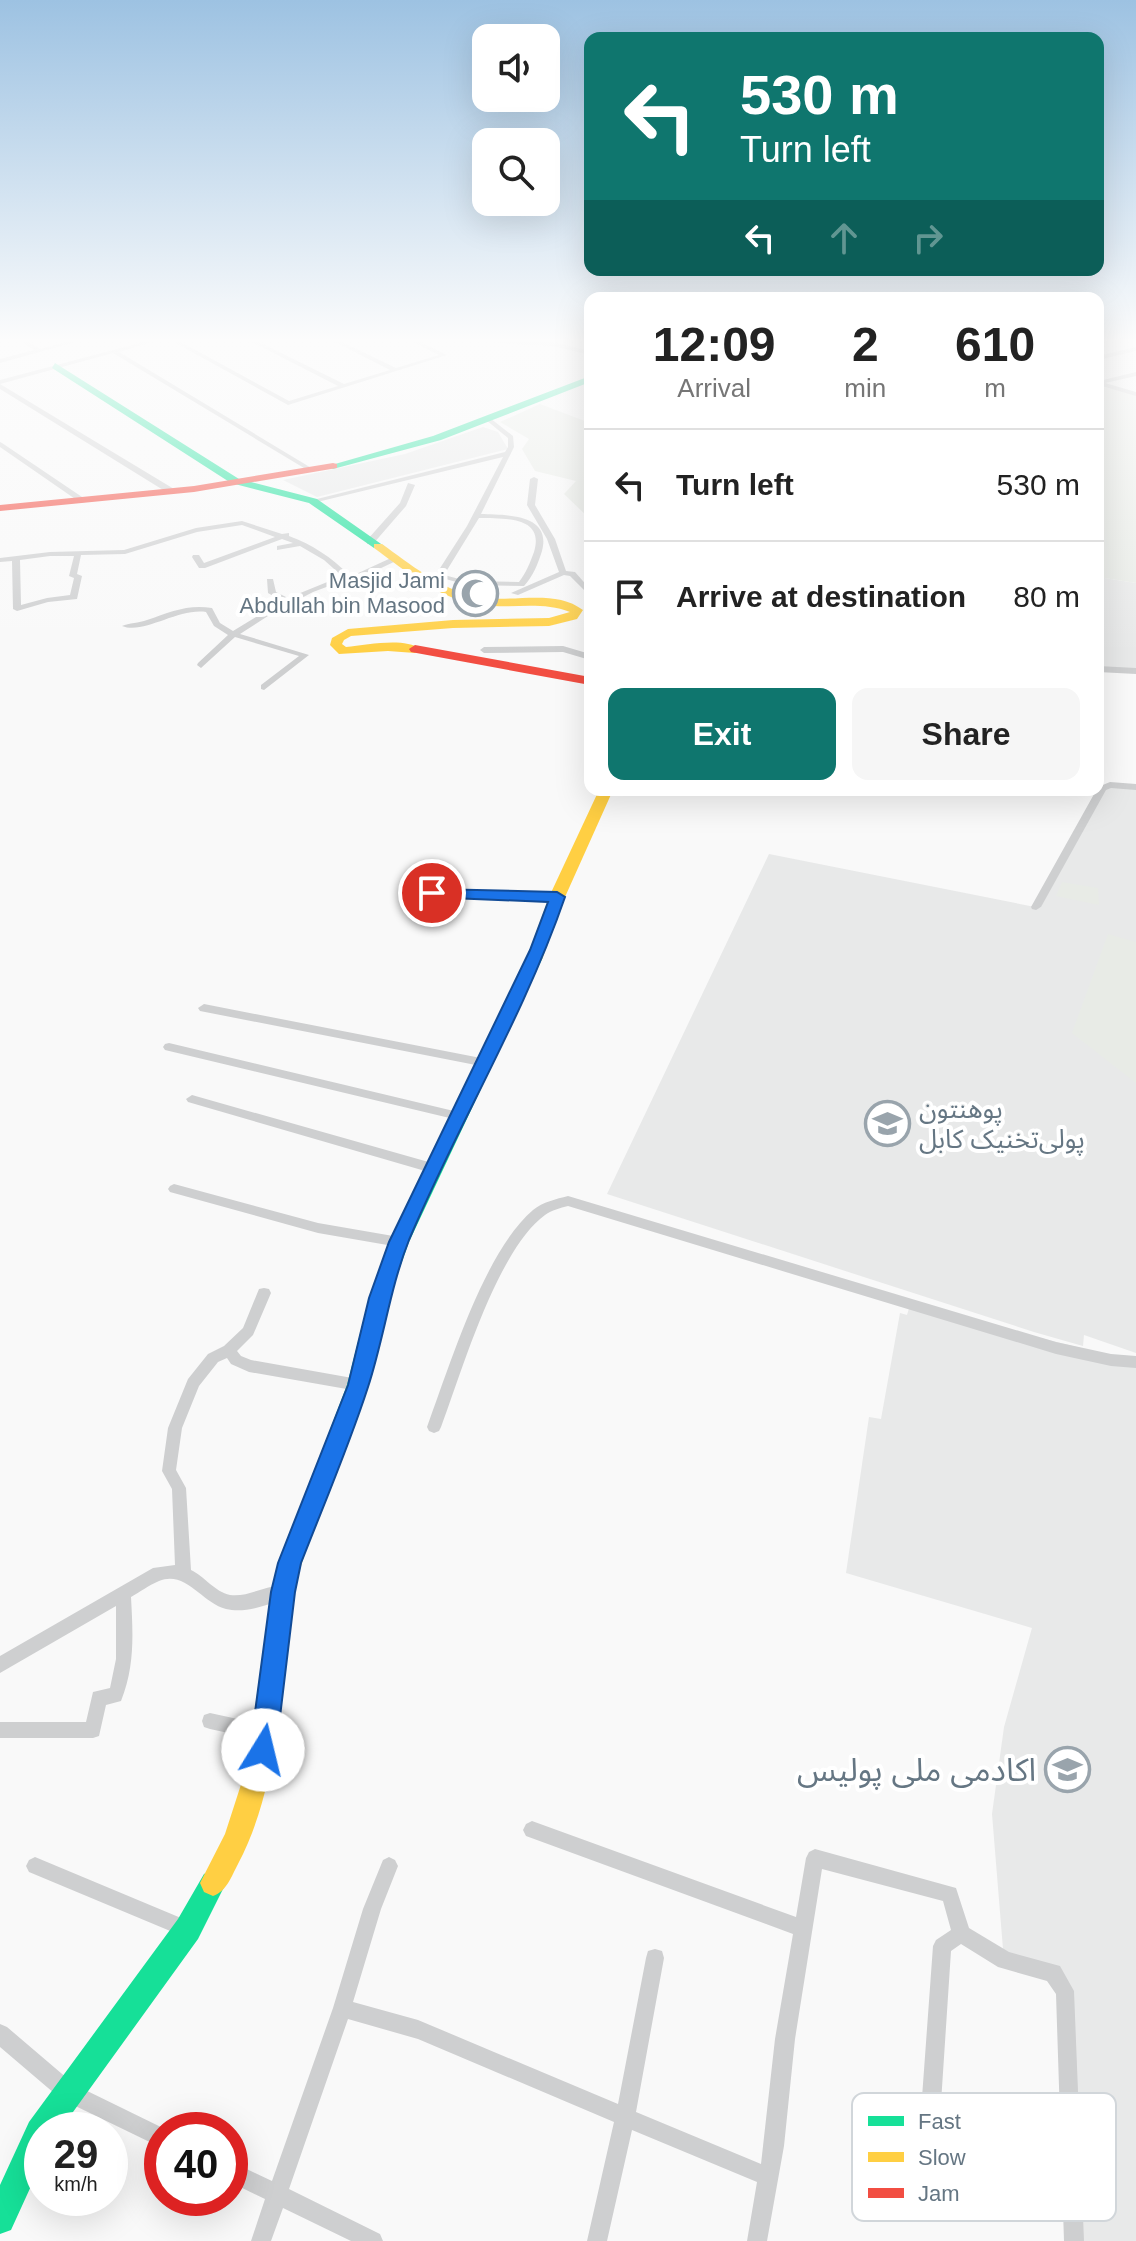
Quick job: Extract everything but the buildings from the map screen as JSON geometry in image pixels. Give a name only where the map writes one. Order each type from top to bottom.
[{"type":"street","points":[[2,446],[84,501]]},
{"type":"street","points":[[98,446],[171,491]]},
{"type":"street","points":[[180,446],[235,481],[313,501],[394,560],[433,585],[462,598],[561,602],[577,610],[573,616],[549,622],[453,624],[348,633],[338,638],[336,645],[343,651],[388,647],[433,650],[584,680]]},
{"type":"street","points":[[270,446],[311,470]]},
{"type":"street","points":[[0,508],[171,491],[311,470],[415,446]]},
{"type":"street","points":[[476,516],[530,522],[541,533],[542,544],[521,584],[467,583],[439,576],[476,516],[510,446]]},
{"type":"street","points":[[313,501],[509,453]]},
{"type":"street","points":[[534,479],[531,505],[551,539],[563,573]]},
{"type":"street","points":[[370,542],[403,504],[411,485]]},
{"type":"street","points":[[0,560],[50,554],[125,552],[196,530],[242,523],[286,535],[327,558],[347,577]]},
{"type":"street","points":[[196,557],[203,566],[286,535]]},
{"type":"street","points":[[280,548],[301,543]]},
{"type":"street","points":[[16,559],[17,609],[74,597],[78,576],[73,576],[78,554]]},
{"type":"street","points":[[201,665],[213,649],[235,634],[322,584],[355,577],[394,560]]},
{"type":"street","points":[[515,593],[563,573],[572,574],[584,587]]},
{"type":"street","points":[[270,581],[272,593],[289,602]]},
{"type":"street","points":[[126,626],[143,627],[167,613],[198,607],[209,610],[217,624],[235,634],[305,655],[264,687]]},
{"type":"street","points":[[484,650],[563,649],[584,655]]},
{"type":"street","points":[[1104,664],[1136,668]]},
{"type":"street","points":[[1104,669],[1136,668]]},
{"type":"street","points":[[1104,787],[1136,787]]},
{"type":"street","points":[[0,2219],[40,2133],[188,1929],[236,1840],[260,1766],[283,1592],[310,1506],[358,1385],[379,1298],[399,1242],[432,1168],[486,1063],[603,796]]},
{"type":"street","points":[[1036,907],[1098,796]]},
{"type":"street","points":[[432,893],[557,897]]},
{"type":"street","points":[[204,1008],[486,1063]]},
{"type":"street","points":[[169,1047],[458,1116]]},
{"type":"street","points":[[192,1099],[432,1168]]},
{"type":"street","points":[[174,1189],[318,1228],[399,1242]]},
{"type":"street","points":[[434,1427],[494,1277],[536,1215],[549,1205],[568,1201],[1056,1348],[1136,1362]]},
{"type":"street","points":[[183,1572],[179,1488],[169,1471],[175,1428],[193,1383],[213,1358],[229,1350],[248,1331],[264,1293]]},
{"type":"street","points":[[229,1350],[236,1360],[249,1366],[358,1385]]},
{"type":"street","points":[[0,1665],[158,1573],[183,1572],[218,1599],[239,1603],[283,1592]]},
{"type":"street","points":[[0,1730],[93,1730],[99,1698],[115,1695],[120,1685],[125,1637],[123,1595]]},
{"type":"street","points":[[210,1721],[265,1733]]},
{"type":"street","points":[[532,1830],[651,1876],[804,1929]]},
{"type":"street","points":[[757,2241],[769,2177],[785,2039],[815,1858],[950,1894],[961,1934],[1005,1960],[1053,1973],[1065,1991],[1069,2093]]},
{"type":"street","points":[[35,1866],[188,1929]]},
{"type":"street","points":[[261,2241],[389,1866]]},
{"type":"street","points":[[932,2093],[942,1946],[961,1934]]},
{"type":"street","points":[[597,2241],[625,2117],[655,1958]]},
{"type":"street","points":[[342,2008],[418,2030],[769,2177]]},
{"type":"street","points":[[0,2034],[68,2092],[144,2129]]},
{"type":"street","points":[[248,2180],[373,2241]]},
{"type":"street","points":[[1073,2221],[1074,2241]]},
{"type":"shaded area","points":[[429,446],[506,446],[508,449],[317,497],[283,480],[405,454]]},
{"type":"shaded area","points":[[524,446],[584,446],[584,513],[564,494],[576,481],[535,471],[522,449]]},
{"type":"shaded area","points":[[1104,446],[1136,446],[1136,583],[1104,578]]},
{"type":"shaded area","points":[[1104,578],[1136,583],[1136,671],[1104,669]]},
{"type":"shaded area","name":"پوهنتون پولی‌تخنیک کابل","points":[[1112,786],[1136,789],[1136,1353],[1084,1335],[1083,1346],[1034,1332],[607,1194],[769,854],[1040,908],[1101,796],[1104,796],[1104,790]]},
{"type":"shaded area","points":[[1062,882],[1098,888],[1099,905],[1056,896]]},
{"type":"shaded area","points":[[1108,934],[1136,942],[1136,1083],[1072,1033]]},
{"type":"shaded area","name":"اکادمی ملی پولیس","points":[[910,1305],[1136,1362],[1136,2241],[1074,2241],[1073,2221],[1116,2221],[1116,2093],[1065,2093],[1058,1980],[1005,1960],[1003,1949],[992,1814],[1004,1727],[1032,1628],[846,1573],[869,1417],[881,1419],[900,1313],[907,1315]]},
{"type":"traffic: fast","points":[[180,446],[235,481],[313,501],[378,546]]},
{"type":"traffic: fast","points":[[333,466],[409,446]]},
{"type":"traffic: fast","points":[[313,1503],[358,1385],[379,1298],[399,1242],[535,957]]},
{"type":"traffic: fast","points":[[0,2219],[40,2133],[188,1929],[213,1883]]},
{"type":"traffic: slow","points":[[378,546],[432,583],[468,599],[495,603],[551,603],[577,610],[573,616],[549,622],[453,624],[348,633],[338,638],[336,645],[343,651],[388,647],[415,649]]},
{"type":"traffic: slow","points":[[535,957],[557,897],[603,796]]},
{"type":"traffic: slow","points":[[213,1883],[236,1840],[260,1766],[283,1592],[290,1563],[313,1503]]},
{"type":"traffic: jam","points":[[0,508],[194,489],[333,466]]},
{"type":"traffic: jam","points":[[415,649],[584,680]]},
{"type":"place","name":"Masjid Jami Abdullah bin Masood","points":[[476,593]]},
{"type":"place","name":"پوهنتون پولی‌تخنیک کابل","points":[[888,1124]]},
{"type":"place","name":"اکادمی ملی پولیس","points":[[1067,1770]]},
{"type":"route","points":[[263,1750],[283,1592],[290,1563],[358,1385],[379,1298],[399,1242],[538,950],[557,897],[432,893]]}]
